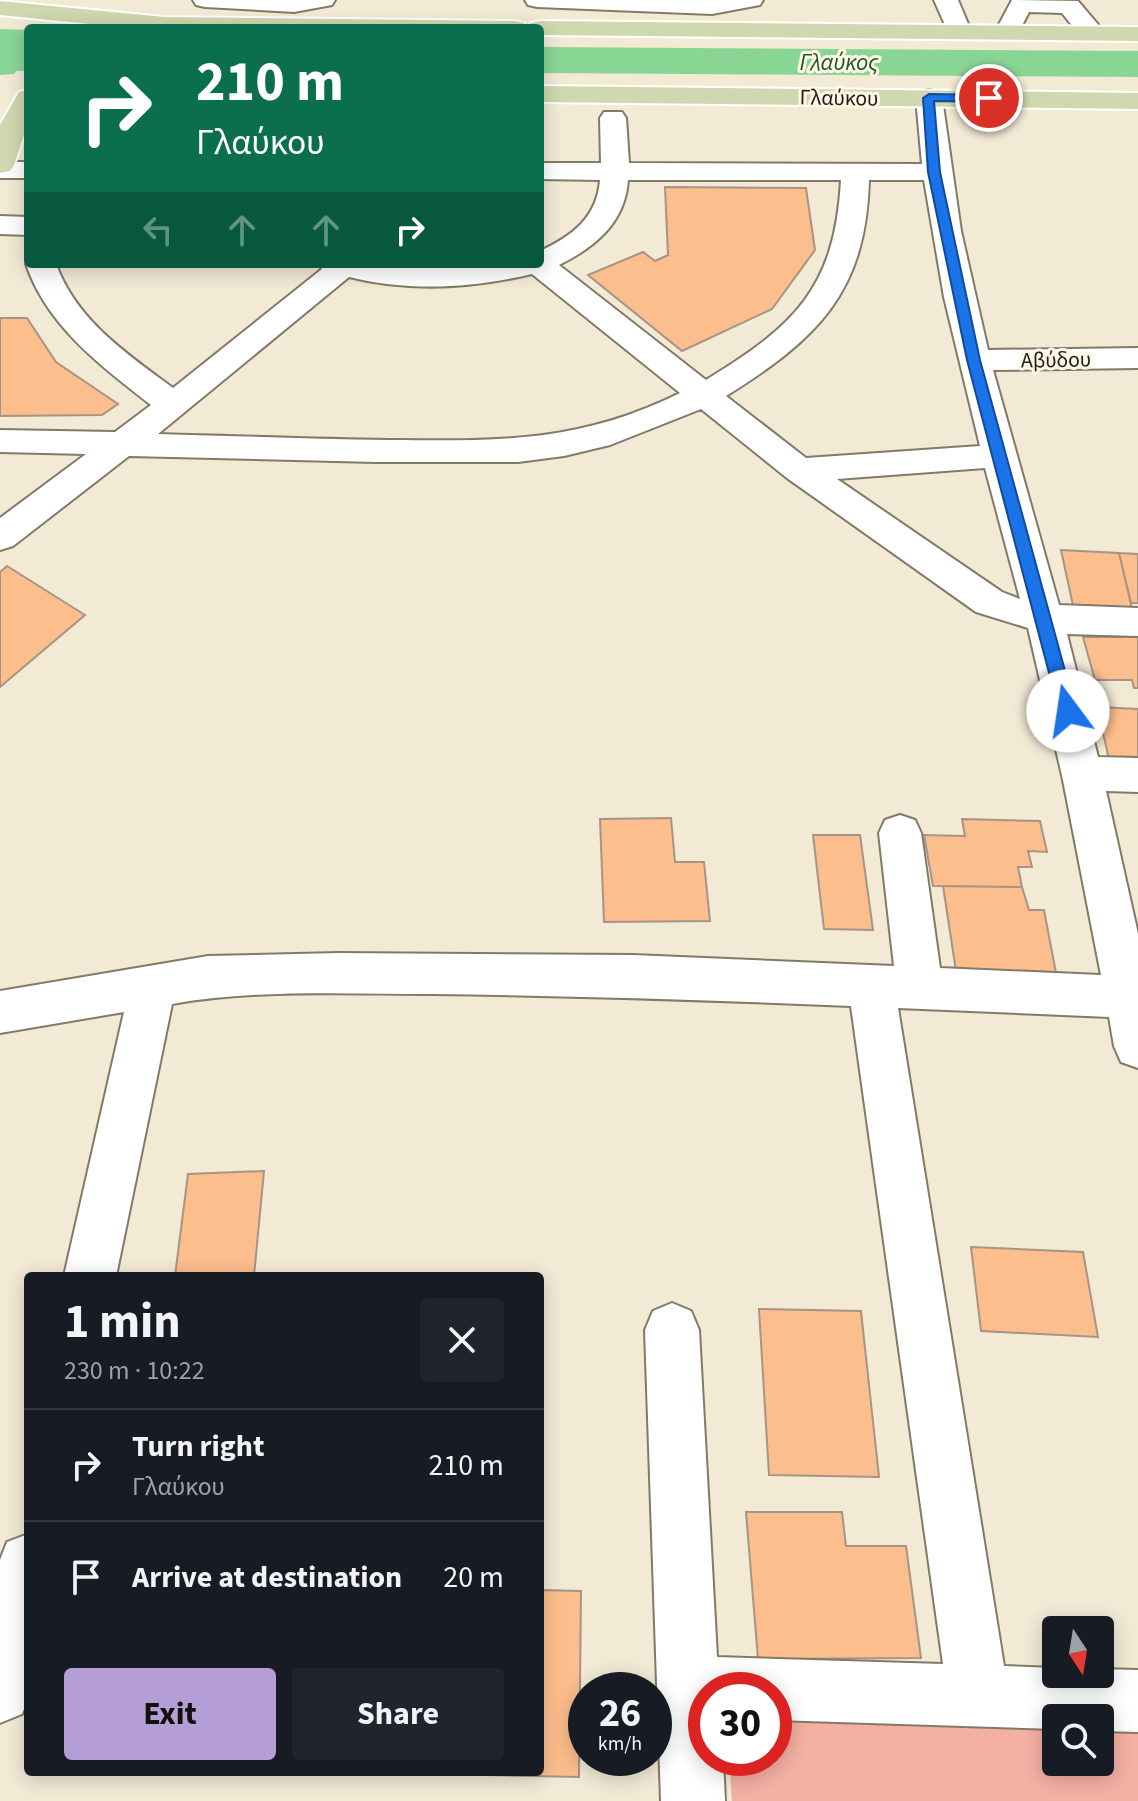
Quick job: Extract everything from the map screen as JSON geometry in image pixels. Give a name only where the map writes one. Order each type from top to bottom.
[{"type":"main road","points":[[0,8],[207,24]]},
{"type":"main road","points":[[544,28],[1138,34]]},
{"type":"main road","name":"Γλαύκου","points":[[544,94],[1138,101]]},
{"type":"main road","points":[[0,168],[12,128],[24,106]]},
{"type":"main road","points":[[0,168],[24,142]]},
{"type":"street","points":[[205,0],[294,5],[323,0]]},
{"type":"street","points":[[537,0],[712,7],[751,0]]},
{"type":"street","points":[[946,0],[959,31]]},
{"type":"street","points":[[1083,0],[1097,34]]},
{"type":"street","points":[[929,98],[934,172],[974,360],[997,456],[1044,618],[1084,773],[1138,1046]]},
{"type":"street","points":[[544,261],[572,247],[597,225],[612,203],[616,171],[613,118]]},
{"type":"street","points":[[0,168],[24,170]]},
{"type":"street","points":[[544,171],[934,172]]},
{"type":"street","points":[[0,441],[407,451],[536,448],[587,440],[627,429],[702,395],[789,336],[821,303],[837,273],[849,238],[855,172]]},
{"type":"street","points":[[0,225],[24,226]]},
{"type":"street","points":[[43,268],[52,292],[85,331],[173,405]]},
{"type":"street","points":[[0,537],[173,405],[336,268]]},
{"type":"street","points":[[359,268],[453,277],[503,273],[522,268]]},
{"type":"street","points":[[543,268],[799,470],[989,602],[1007,610],[1044,618],[1138,622]]},
{"type":"street","name":"Αβύδου","points":[[974,360],[1138,358]]},
{"type":"street","points":[[799,470],[997,456]]},
{"type":"street","points":[[1084,773],[1138,775]]},
{"type":"street","points":[[900,833],[896,986],[978,1695]]},
{"type":"street","points":[[0,1012],[153,984],[257,975],[425,973],[896,986],[1128,997]]},
{"type":"street","points":[[91,1272],[153,984]]},
{"type":"street","points":[[672,1330],[688,1687]]},
{"type":"street","points":[[0,1692],[24,1581]]},
{"type":"street","points":[[792,1690],[1138,1701]]},
{"type":"street","points":[[692,1776],[693,1801]]},
{"type":"shaded area","points":[[0,29],[24,30],[24,62],[14,74],[0,75]]},
{"type":"shaded area","points":[[792,1715],[1042,1724],[1042,1776],[1114,1776],[1114,1726],[1138,1727],[1138,1801],[732,1801],[730,1776],[792,1776]]},
{"type":"building","points":[[665,187],[806,188],[815,250],[772,309],[682,351],[588,275],[643,252],[655,261],[668,255]]},
{"type":"building","points":[[0,318],[27,318],[56,362],[118,404],[102,415],[0,416]]},
{"type":"building","points":[[1061,550],[1119,553],[1133,613],[1074,610]]},
{"type":"building","points":[[1119,553],[1138,554],[1138,603],[1131,603]]},
{"type":"building","points":[[7,566],[85,615],[0,687],[0,572]]},
{"type":"building","points":[[1083,637],[1138,637],[1138,688],[1134,688],[1132,680],[1095,680]]},
{"type":"building","points":[[1097,707],[1138,709],[1138,760],[1109,759]]},
{"type":"building","points":[[671,818],[675,862],[704,862],[710,921],[604,922],[600,819]]},
{"type":"building","points":[[962,819],[1040,821],[1047,852],[1028,851],[1032,867],[1018,867],[1022,887],[933,886],[924,835],[965,836]]},
{"type":"building","points":[[813,835],[860,835],[873,930],[824,929]]},
{"type":"building","points":[[943,886],[1022,887],[1029,910],[1044,910],[1056,973],[956,971]]},
{"type":"building","points":[[264,1171],[254,1272],[176,1272],[188,1174]]},
{"type":"building","points":[[971,1247],[1083,1252],[1098,1337],[981,1331]]},
{"type":"building","points":[[759,1309],[861,1311],[879,1477],[769,1475]]},
{"type":"building","points":[[746,1512],[842,1512],[846,1546],[906,1546],[921,1658],[758,1659]]},
{"type":"building","points":[[544,1590],[581,1591],[580,1672],[568,1672],[568,1776],[579,1777],[533,1776],[544,1776]]},
{"type":"waterway","name":"Γλαύκος","points":[[0,58],[24,58]]},
{"type":"waterway","name":"Γλαύκος","points":[[544,60],[1138,64]]},
{"type":"route","points":[[989,98],[929,98],[934,172],[997,456],[1068,711]]}]
